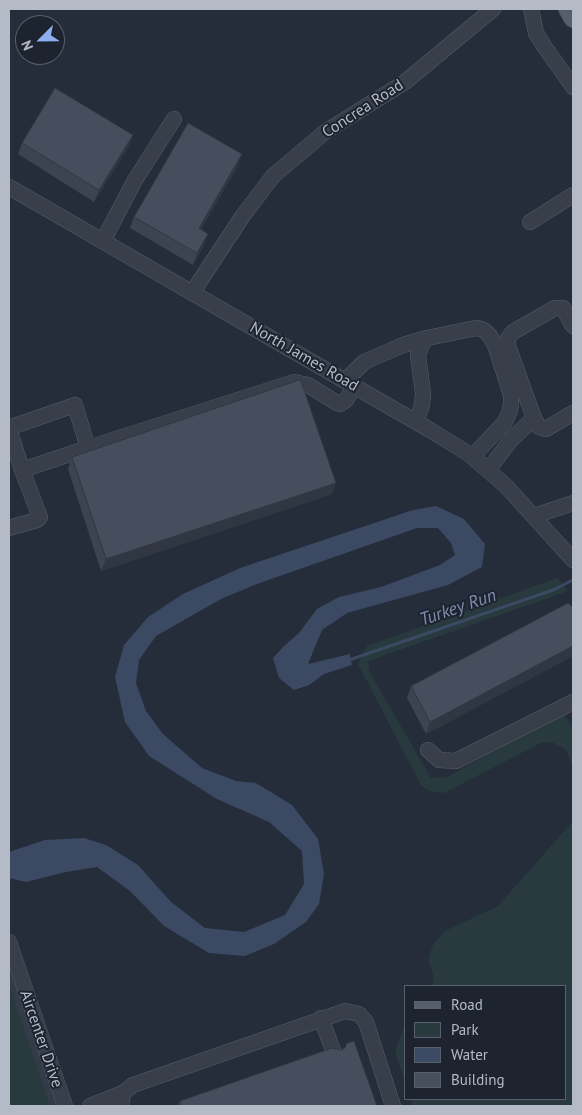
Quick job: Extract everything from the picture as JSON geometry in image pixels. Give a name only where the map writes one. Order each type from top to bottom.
[{"type":"main road","points":[[568,9],[573,18]]},
{"type":"street","name":"Concrea Road","points":[[192,293],[242,217],[273,176],[325,132],[405,82],[493,9]]},
{"type":"street","points":[[531,9],[536,33],[573,87]]},
{"type":"street","points":[[102,241],[135,180],[174,119]]},
{"type":"street","name":"North James Road","points":[[9,187],[416,422],[472,457],[506,486],[573,560]]},
{"type":"street","points":[[530,222],[573,195]]},
{"type":"street","points":[[573,326],[568,305],[555,308],[513,332],[508,338],[508,346],[539,427],[546,429],[573,413]]},
{"type":"street","points":[[22,470],[294,382],[308,385],[340,404],[346,400],[350,384],[364,362],[403,345],[427,338],[478,328],[484,330],[495,344],[511,395],[509,413],[505,422],[472,457]]},
{"type":"street","points":[[416,422],[422,405],[423,393],[418,355],[422,344],[427,338]]},
{"type":"street","points":[[9,528],[37,520],[40,517],[22,470],[10,432],[11,427],[75,405],[88,448]]},
{"type":"street","points":[[488,470],[511,440],[534,418]]},
{"type":"street","points":[[534,516],[573,503]]},
{"type":"street","points":[[428,750],[439,760],[456,761],[573,702]]},
{"type":"street","name":"Aircenter Drive","points":[[9,942],[64,1106]]},
{"type":"street","points":[[90,1106],[122,1100],[133,1085],[345,1011],[359,1014],[366,1022],[393,1106]]},
{"type":"street","points":[[321,1018],[334,1053]]},
{"type":"shaded area","points":[[9,941],[66,1106],[9,1106]]},
{"type":"green space","points":[[557,578],[568,591],[368,661],[369,671],[431,778],[447,777],[563,713],[573,729],[573,767],[566,750],[552,742],[541,743],[444,793],[429,791],[421,785],[358,664],[367,646]]},
{"type":"green space","points":[[573,821],[573,1106],[413,1106],[410,1100],[567,1100],[567,985],[432,985],[434,978],[428,959],[433,945],[445,931],[498,906]]},
{"type":"green space","points":[[9,985],[37,1068],[50,1106],[9,1106]]},
{"type":"green space","points":[[404,1026],[404,1079],[395,1051]]},
{"type":"water","points":[[436,506],[464,519],[485,544],[482,567],[448,585],[347,613],[322,630],[308,664],[350,654],[352,665],[324,674],[309,685],[294,690],[279,678],[273,658],[299,633],[317,609],[339,597],[381,587],[440,565],[455,555],[451,543],[438,528],[417,528],[257,584],[221,599],[156,636],[139,660],[136,683],[146,711],[163,734],[202,768],[236,781],[256,783],[292,805],[318,839],[324,874],[319,904],[306,922],[274,944],[245,956],[209,953],[164,926],[130,891],[97,867],[66,872],[26,882],[9,878],[9,852],[45,840],[84,838],[106,845],[138,865],[171,902],[205,928],[244,932],[285,915],[304,884],[302,851],[269,822],[217,799],[149,756],[125,722],[115,677],[124,645],[148,617],[183,594],[240,568],[413,510]]},
{"type":"building","points":[[55,88],[133,135],[99,190],[22,143]]},
{"type":"building","points":[[188,123],[242,154],[199,228],[208,234],[197,253],[134,217]]},
{"type":"building","points":[[299,380],[301,381],[336,483],[106,559],[72,457]]},
{"type":"building","points":[[568,603],[573,607],[573,646],[430,722],[411,686]]},
{"type":"building","points":[[354,1041],[377,1106],[182,1106],[180,1101],[332,1048],[341,1050],[345,1048],[347,1043]]},
{"type":"waterway","name":"Turkey Run","points":[[352,659],[553,590],[573,580]]}]
